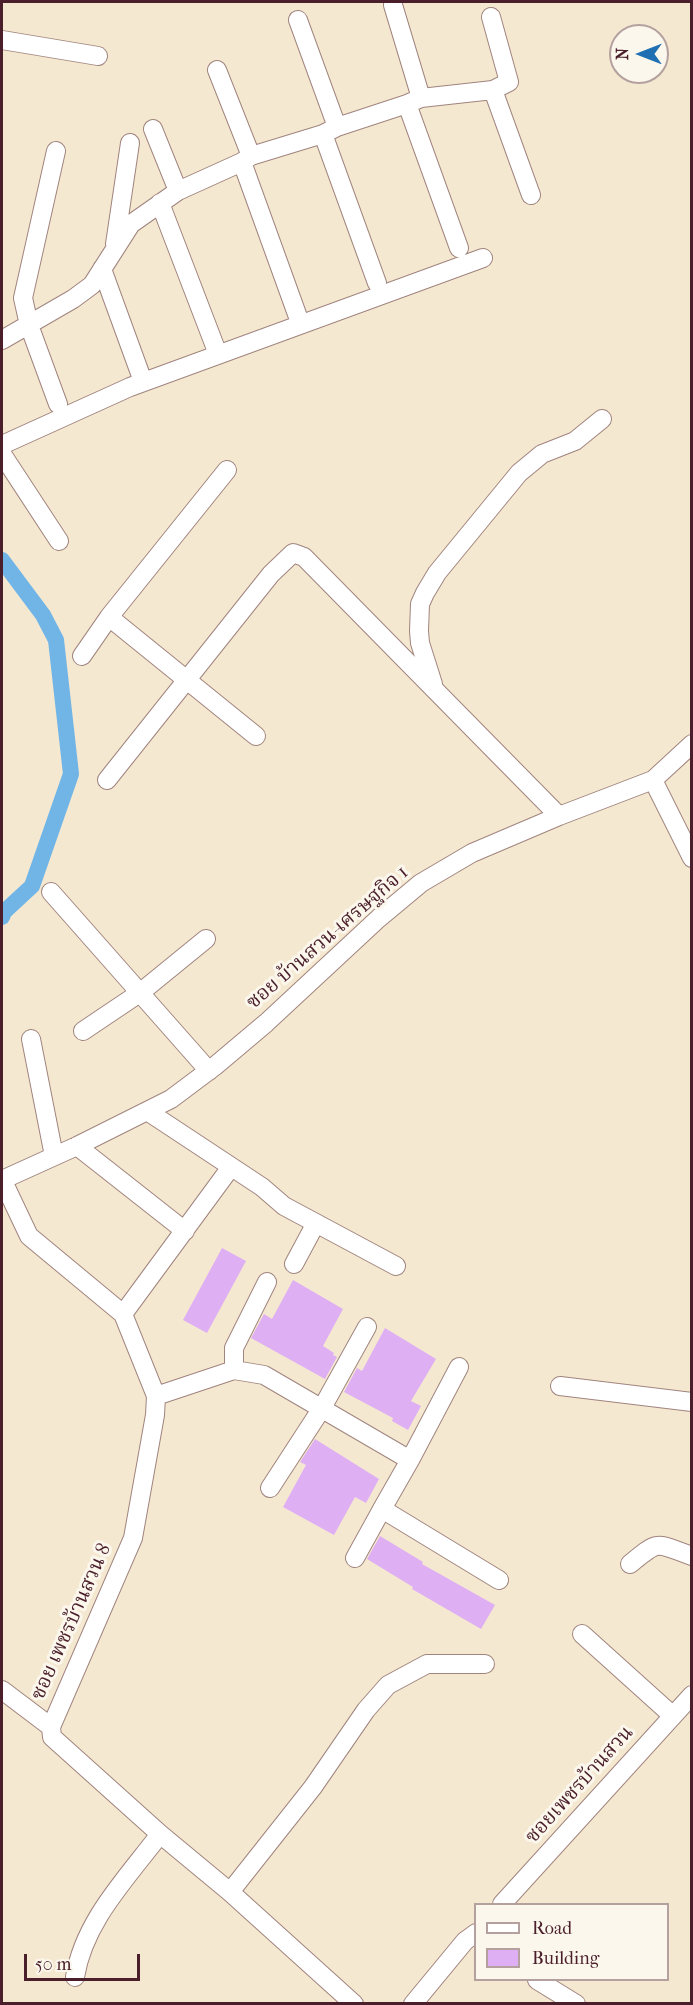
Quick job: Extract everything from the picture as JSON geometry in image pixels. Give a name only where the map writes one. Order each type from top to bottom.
[{"type":"street","points":[[393,5],[414,101],[459,248]]},
{"type":"street","points":[[2,340],[73,299],[92,285],[131,224],[178,191],[247,159],[414,101],[493,90],[509,82],[491,17]]},
{"type":"street","points":[[298,20],[377,282]]},
{"type":"street","points":[[2,40],[98,56]]},
{"type":"street","points":[[217,70],[298,317]]},
{"type":"street","points":[[493,90],[531,195]]},
{"type":"street","points":[[153,129],[178,191]]},
{"type":"street","points":[[114,249],[130,143]]},
{"type":"street","points":[[56,151],[22,298],[29,325],[58,404]]},
{"type":"street","points":[[160,203],[216,349]]},
{"type":"street","points":[[2,445],[130,387],[483,258]]},
{"type":"street","points":[[102,269],[141,376]]},
{"type":"street","points":[[436,691],[418,631],[420,604],[437,573],[519,473],[542,454],[575,441],[602,419]]},
{"type":"street","points":[[2,454],[59,541]]},
{"type":"street","points":[[82,656],[109,617],[227,470]]},
{"type":"street","points":[[107,780],[271,574],[293,552],[304,557],[559,816]]},
{"type":"street","points":[[109,617],[256,736]]},
{"type":"street","name":"ซอย บ้านสวน-เศรษฐกิจ 1","points":[[2,1180],[171,1099],[209,1071],[266,1023],[379,918],[421,883],[472,853],[653,780],[692,744]]},
{"type":"street","points":[[653,780],[684,822],[692,858]]},
{"type":"street","points":[[51,892],[209,1071]]},
{"type":"street","points":[[83,1031],[141,992],[206,939]]},
{"type":"street","points":[[32,1039],[54,1156]]},
{"type":"street","points":[[147,1111],[262,1187],[284,1206],[396,1266]]},
{"type":"street","points":[[76,1146],[185,1231]]},
{"type":"street","points":[[123,1314],[231,1167]]},
{"type":"street","name":"ซอย เพชรบ้านสวน 8","points":[[2,1180],[29,1236],[123,1314],[156,1396],[133,1538],[51,1727],[52,1737],[354,2004]]},
{"type":"street","points":[[294,1264],[316,1223]]},
{"type":"street","points":[[234,1370],[234,1348],[267,1282]]},
{"type":"street","points":[[270,1488],[322,1408],[367,1327]]},
{"type":"street","points":[[355,1558],[459,1366]]},
{"type":"street","points":[[156,1396],[234,1370],[264,1375],[410,1460]]},
{"type":"street","points":[[560,1386],[692,1402]]},
{"type":"street","points":[[382,1509],[499,1580]]},
{"type":"street","points":[[630,1564],[652,1546],[658,1545],[692,1556]]},
{"type":"street","points":[[582,1634],[673,1716]]},
{"type":"street","points":[[230,1892],[313,1787],[366,1710],[388,1685],[427,1664],[484,1664]]},
{"type":"street","points":[[2,1690],[51,1727]]},
{"type":"street","name":"ซอยเพชรบ้านสวน","points":[[504,1903],[692,1695]]},
{"type":"street","points":[[75,1977],[81,1947],[96,1920],[160,1834]]},
{"type":"street","points":[[421,2001],[472,1940]]},
{"type":"street","points":[[539,1981],[559,1991],[576,2004]]},
{"type":"building","points":[[222,1248],[246,1261],[207,1333],[183,1320]]},
{"type":"building","points":[[293,1280],[343,1309],[323,1346],[337,1357],[325,1379],[251,1338],[264,1314],[272,1319]]},
{"type":"building","points":[[385,1328],[436,1359],[411,1401],[421,1406],[408,1430],[392,1421],[393,1418],[344,1392],[357,1368],[362,1371]]},
{"type":"building","points":[[315,1439],[379,1479],[366,1503],[355,1497],[334,1535],[283,1507],[306,1465],[300,1462]]},
{"type":"building","points":[[380,1536],[423,1562],[422,1564],[495,1605],[481,1629],[412,1589],[413,1587],[367,1559]]},
{"type":"waterway","points":[[2,560],[43,615],[56,640],[71,774],[32,886],[4,912],[2,917]]}]
